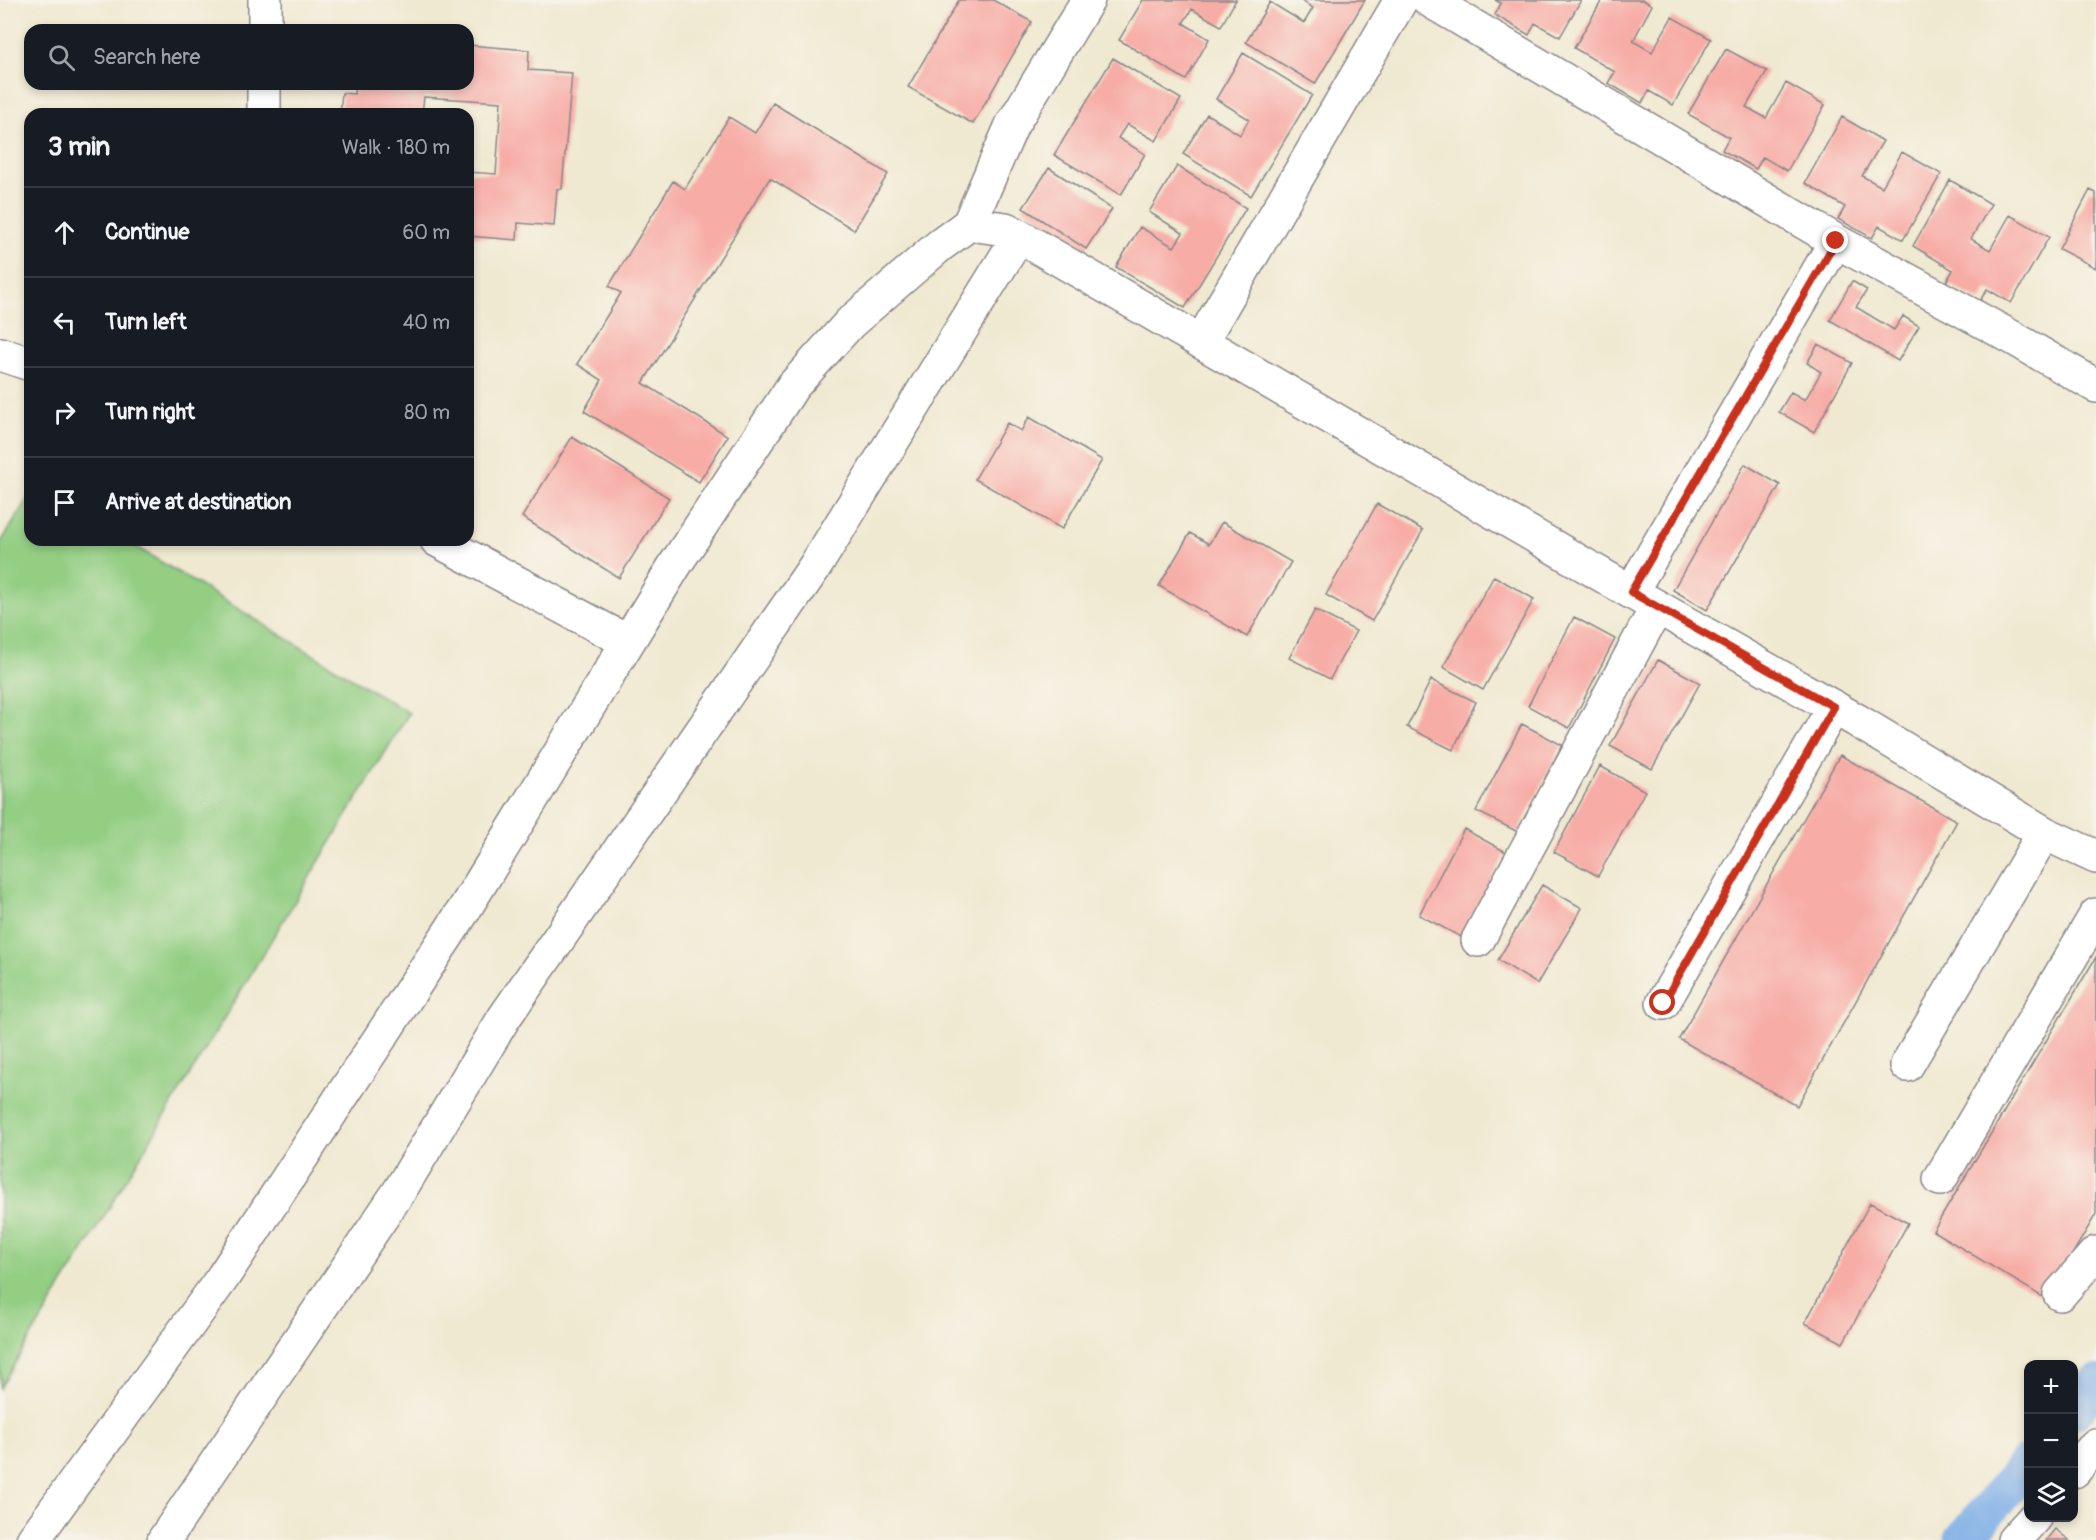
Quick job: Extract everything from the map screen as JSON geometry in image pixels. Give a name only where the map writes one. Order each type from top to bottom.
[{"type":"street","points":[[265,0],[265,24]]},
{"type":"street","points":[[33,1540],[223,1278],[464,910],[675,565],[793,386],[850,323],[939,246],[969,224],[1012,125],[1088,0]]},
{"type":"street","points":[[1201,342],[1401,0]]},
{"type":"street","points":[[1429,0],[1836,241],[2096,386]]},
{"type":"street","points":[[264,90],[264,108]]},
{"type":"street","points":[[969,224],[1006,229],[1019,236],[1834,707],[2044,833],[2096,857]]},
{"type":"street","points":[[164,1540],[400,1190],[504,1018],[816,565],[1019,236]]},
{"type":"street","points":[[1478,940],[1644,599],[1836,241]]},
{"type":"street","points":[[0,354],[24,362]]},
{"type":"street","points":[[448,546],[628,642]]},
{"type":"street","points":[[1663,1003],[1834,707]]},
{"type":"street","points":[[1907,1065],[2044,833]]},
{"type":"street","points":[[1940,1179],[2096,915]]},
{"type":"street","points":[[2060,1294],[2096,1252]]},
{"type":"street","points":[[2077,1468],[2096,1446]]},
{"type":"street","points":[[2014,1540],[2030,1522]]},
{"type":"green space","points":[[24,505],[24,546],[135,546],[409,713],[0,1388],[0,544]]},
{"type":"building","points":[[959,0],[993,0],[1032,22],[973,124],[908,87]]},
{"type":"building","points":[[1143,0],[1236,0],[1221,26],[1192,9],[1183,23],[1209,39],[1186,80],[1119,40]]},
{"type":"building","points":[[1300,0],[1365,0],[1315,84],[1246,42],[1270,2],[1304,23],[1313,8]]},
{"type":"building","points":[[1495,0],[1581,0],[1560,37],[1535,23],[1529,35],[1495,15],[1501,3]]},
{"type":"building","points":[[1602,0],[1643,0],[1652,5],[1633,41],[1652,52],[1672,17],[1711,39],[1673,105],[1649,91],[1642,103],[1608,83],[1615,72],[1574,48]]},
{"type":"building","points":[[474,45],[529,50],[528,70],[572,73],[562,189],[557,189],[554,226],[518,223],[517,240],[474,236],[474,172],[496,174],[501,102],[424,97],[423,108],[341,108],[342,93],[354,94],[354,90],[474,90]]},
{"type":"building","points":[[1726,49],[1767,71],[1746,107],[1766,118],[1786,83],[1825,105],[1787,171],[1763,157],[1756,169],[1722,150],[1729,137],[1688,114]]},
{"type":"building","points":[[1243,53],[1312,95],[1251,196],[1183,154],[1207,114],[1240,135],[1249,119],[1216,99]]},
{"type":"building","points":[[1113,58],[1181,99],[1156,141],[1127,124],[1118,138],[1145,154],[1121,195],[1054,155]]},
{"type":"building","points":[[773,103],[888,174],[854,230],[770,178],[643,383],[728,436],[699,482],[584,411],[602,380],[577,364],[621,293],[609,286],[673,181],[685,189],[729,117],[755,133]]},
{"type":"building","points":[[1842,117],[1883,141],[1862,176],[1882,187],[1902,152],[1941,174],[1903,240],[1879,226],[1872,238],[1838,219],[1845,207],[1805,183]]},
{"type":"building","points":[[1177,166],[1246,208],[1185,308],[1116,267],[1140,227],[1174,247],[1183,233],[1149,212]]},
{"type":"building","points":[[1049,168],[1112,209],[1086,249],[1023,208]]},
{"type":"building","points":[[1950,180],[1991,204],[1971,239],[1990,250],[2010,215],[2049,237],[2011,303],[1987,289],[1980,301],[1946,282],[1953,270],[1913,246]]},
{"type":"building","points":[[2090,190],[2096,193],[2096,268],[2059,249]]},
{"type":"building","points":[[1852,281],[1867,290],[1856,307],[1894,330],[1903,316],[1919,326],[1898,361],[1830,320]]},
{"type":"building","points":[[1818,344],[1852,363],[1814,432],[1779,412],[1791,392],[1805,400],[1821,372],[1807,363]]},
{"type":"building","points":[[1029,417],[1102,460],[1062,529],[975,479],[1007,423],[1021,431]]},
{"type":"building","points":[[572,437],[669,498],[619,578],[522,517]]},
{"type":"building","points":[[1745,464],[1780,485],[1707,610],[1673,590]]},
{"type":"building","points":[[1377,504],[1423,530],[1372,621],[1326,595]]},
{"type":"building","points":[[1222,522],[1291,562],[1247,637],[1159,586],[1190,533],[1209,544]]},
{"type":"building","points":[[1494,576],[1534,599],[1483,690],[1443,667]]},
{"type":"building","points":[[1315,610],[1356,631],[1330,679],[1289,658]]},
{"type":"building","points":[[1574,617],[1615,639],[1569,728],[1528,706]]},
{"type":"building","points":[[1658,660],[1700,683],[1652,769],[1610,746]]},
{"type":"building","points":[[1431,680],[1476,702],[1453,750],[1407,727]]},
{"type":"building","points":[[1522,724],[1562,745],[1518,832],[1476,811]]},
{"type":"building","points":[[1840,755],[1957,821],[1797,1106],[1679,1039]]},
{"type":"building","points":[[1600,766],[1645,791],[1598,876],[1554,852]]},
{"type":"building","points":[[1464,829],[1506,852],[1461,937],[1419,915]]},
{"type":"building","points":[[1542,885],[1582,908],[1537,984],[1498,960]]},
{"type":"building","points":[[2096,957],[2096,1214],[2046,1299],[1933,1231]]},
{"type":"building","points":[[1870,1203],[1908,1223],[1843,1343],[1805,1323]]},
{"type":"building","points":[[2055,1529],[2069,1540],[2046,1540]]},
{"type":"waterway","points":[[2078,1406],[2096,1384]]},
{"type":"waterway","points":[[1963,1540],[2024,1468]]},
{"type":"route","points":[[1663,1003],[1834,707],[1631,592],[1836,241]]}]
